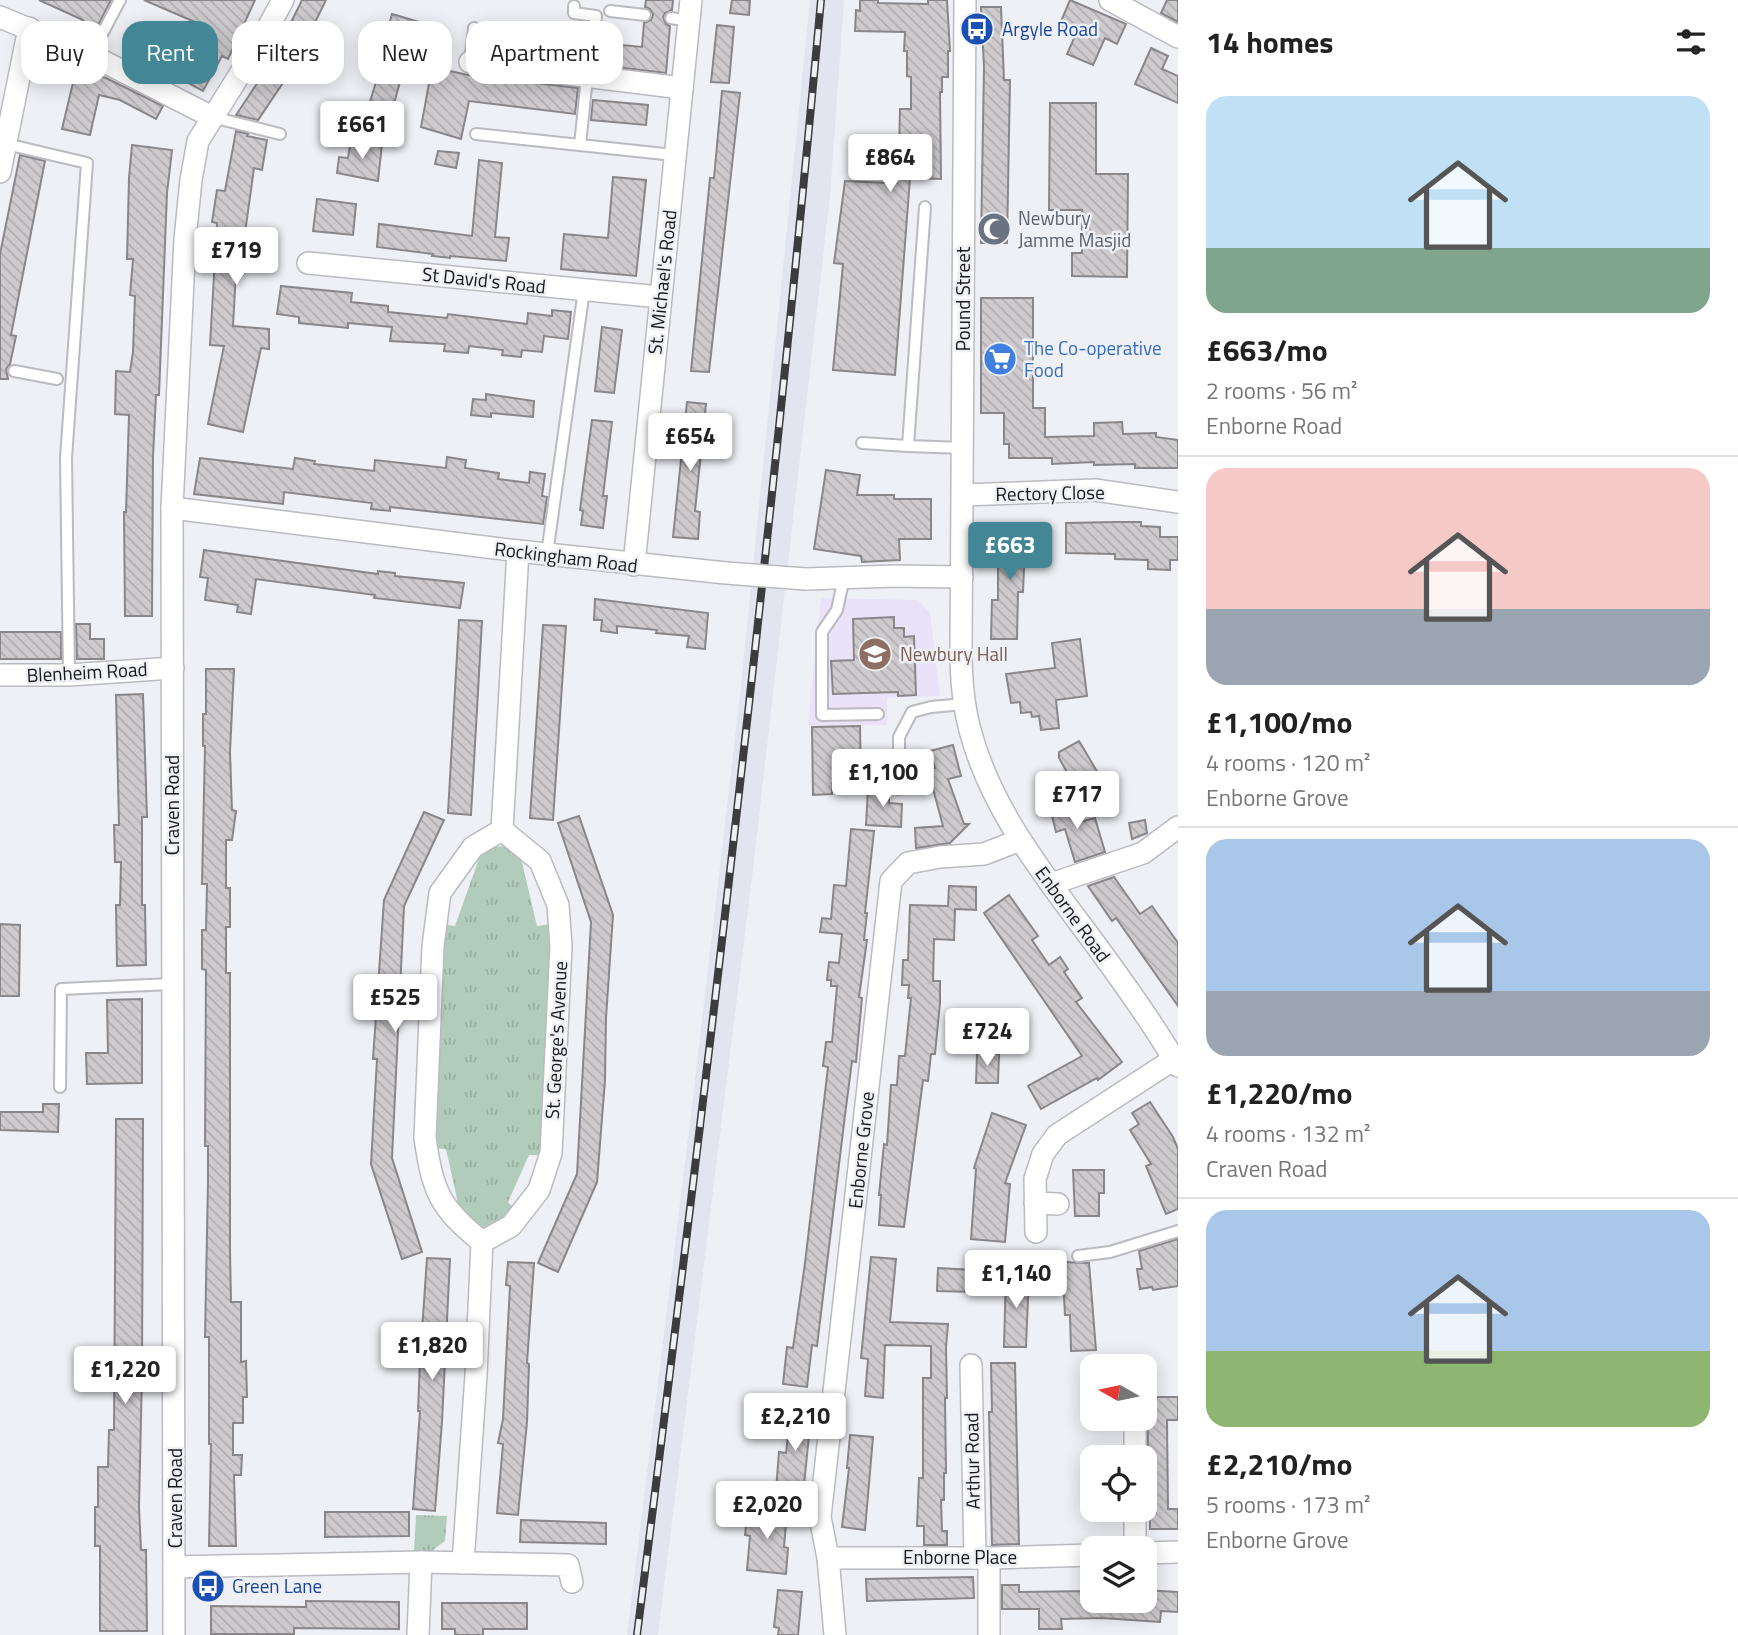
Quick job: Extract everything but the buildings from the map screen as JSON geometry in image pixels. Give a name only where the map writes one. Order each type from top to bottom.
[{"type":"street","name":"Craven Road","points":[[174,1635],[172,508],[185,239],[198,141],[283,0]]},
{"type":"street","name":"Pound Street","points":[[963,473],[965,0]]},
{"type":"street","points":[[1110,0],[1178,37]]},
{"type":"street","name":"St. Michael's Road","points":[[635,565],[682,88],[684,13]]},
{"type":"street","points":[[0,17],[21,25]]},
{"type":"street","points":[[108,64],[212,117]]},
{"type":"street","points":[[0,172],[21,68]]},
{"type":"street","points":[[623,81],[682,88]]},
{"type":"street","name":"St David's Road","points":[[308,264],[660,297]]},
{"type":"street","name":"Enborne Road","points":[[963,473],[961,664],[964,704],[981,762],[993,791],[1020,840],[1106,959],[1176,1063],[1057,1135],[1044,1154],[1035,1179],[1036,1232]]},
{"type":"street","name":"Rectory Close","points":[[963,495],[1095,490],[1178,502]]},
{"type":"street","name":"Rockingham Road","points":[[172,508],[635,565],[726,573],[806,579],[962,577]]},
{"type":"street","points":[[463,1563],[482,1242],[454,1219],[435,1190],[429,1165],[425,1138],[433,946],[440,893],[473,847],[502,830],[518,551]]},
{"type":"street","name":"Blenheim Road","points":[[0,675],[69,675],[173,668]]},
{"type":"street","points":[[1051,884],[1143,853],[1178,827]]},
{"type":"street","name":"St. George's Avenue","points":[[482,1242],[511,1226],[539,1190],[551,1153],[561,946],[558,905],[540,861],[502,830]]},
{"type":"street","name":"Enborne Grove","points":[[835,1635],[828,1558],[820,1517],[891,881],[908,863],[940,857],[985,854],[1020,840]]},
{"type":"street","points":[[1035,1203],[1058,1203]]},
{"type":"street","name":"Arthur Road","points":[[971,1365],[989,1635]]},
{"type":"street","points":[[1157,1553],[1178,1552]]},
{"type":"street","name":"Enborne Place","points":[[828,1558],[1080,1555]]},
{"type":"street","points":[[174,1567],[421,1562],[568,1565],[572,1582]]},
{"type":"street","points":[[418,1635],[421,1562]]},
{"type":"lane","points":[[108,23],[120,0]]},
{"type":"lane","points":[[574,6],[574,13],[596,16],[595,21]]},
{"type":"lane","points":[[610,11],[645,15]]},
{"type":"lane","points":[[580,145],[588,84]]},
{"type":"lane","points":[[212,117],[280,134]]},
{"type":"lane","points":[[476,134],[674,155]]},
{"type":"lane","points":[[6,144],[87,163],[66,458],[69,675]]},
{"type":"lane","points":[[908,446],[925,207]]},
{"type":"lane","points":[[547,554],[584,290]]},
{"type":"lane","points":[[14,371],[57,379]]},
{"type":"lane","points":[[862,443],[963,448]]},
{"type":"lane","points":[[844,577],[837,610],[822,632],[822,715],[878,714]]},
{"type":"lane","points":[[899,789],[899,737],[912,712],[964,704]]},
{"type":"lane","points":[[60,1087],[61,989],[171,984]]},
{"type":"lane","points":[[1078,1256],[1110,1252],[1178,1231]]},
{"type":"shaded area","points":[[810,0],[844,0],[830,196],[753,869],[658,1635],[627,1635],[740,695]]},
{"type":"shaded area","name":"Newbury Hall","points":[[821,598],[918,600],[930,613],[940,696],[887,698],[887,725],[808,725]]},
{"type":"green space","points":[[503,846],[520,854],[537,926],[551,924],[541,1155],[529,1155],[508,1202],[515,1209],[506,1219],[483,1229],[461,1217],[446,1149],[431,1148],[441,924],[455,926],[481,853]]},
{"type":"green space","points":[[416,1515],[447,1516],[445,1541],[429,1553],[414,1552]]},
{"type":"railway","points":[[637,1635],[736,818],[781,409],[821,0]]},
{"type":"place","name":"Argyle Road","points":[[977,29]]},
{"type":"place","name":"Newbury Jamme Masjid","points":[[994,229]]},
{"type":"place","name":"The Co-operative Food","points":[[1000,359]]},
{"type":"place","name":"Newbury Hall","points":[[875,654]]},
{"type":"place","name":"Green Lane","points":[[208,1586]]}]
